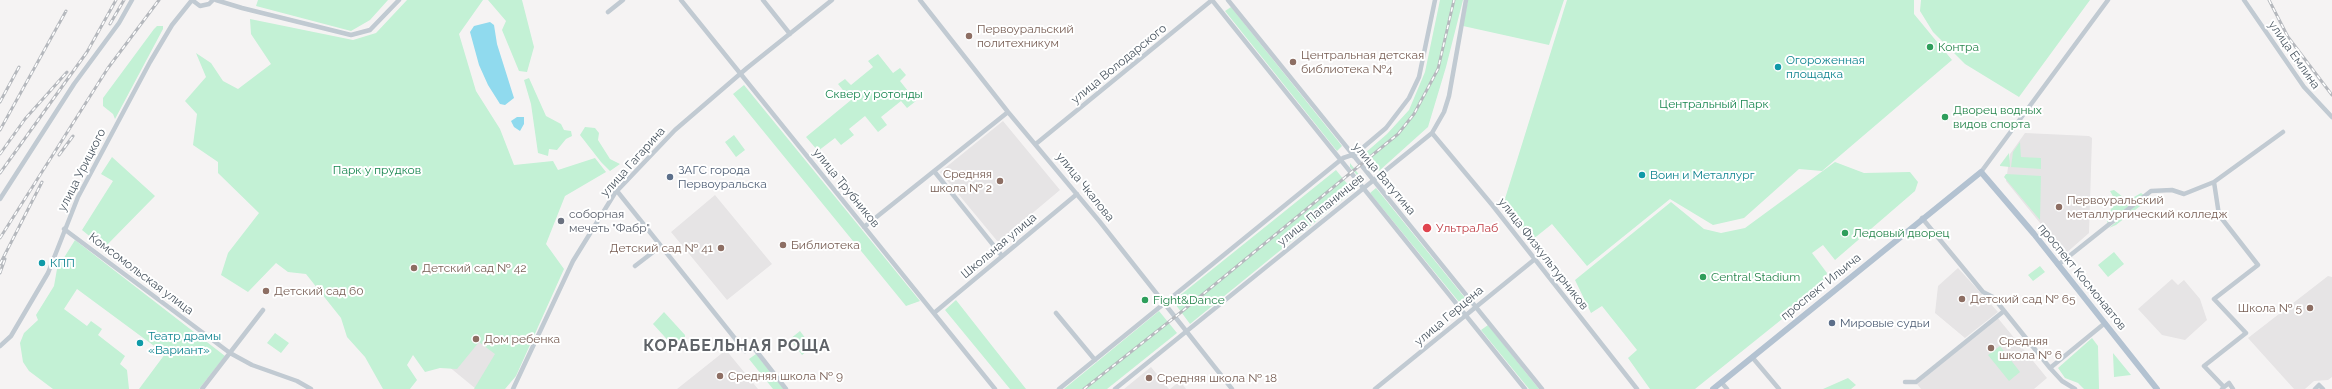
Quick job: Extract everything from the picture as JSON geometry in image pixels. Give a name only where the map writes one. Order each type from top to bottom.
[{"type":"main road","name":"проспект Космонавтов","points":[[1982,172],[2157,389]]},
{"type":"main road","name":"проспект Ильича","points":[[1713,389],[1922,218],[1982,172]]},
{"type":"street","points":[[0,199],[74,84],[121,20],[132,0]]},
{"type":"street","points":[[192,0],[196,4]]},
{"type":"street","name":"улица Урицкого","points":[[0,346],[11,336],[48,273],[78,197],[150,62],[172,25],[189,6],[192,0]]},
{"type":"street","points":[[189,6],[196,4],[205,6],[215,0],[351,35],[370,30],[399,0]]},
{"type":"street","points":[[608,12],[623,0]]},
{"type":"street","name":"улица Трубников","points":[[681,0],[995,389]]},
{"type":"street","points":[[763,0],[790,34]]},
{"type":"street","name":"улица Гагарина","points":[[513,389],[573,261],[617,191],[675,130],[740,73],[832,0]]},
{"type":"street","name":"улица Чкалова","points":[[920,0],[1008,112],[1036,143],[1232,389]]},
{"type":"street","name":"улица Ватутина","points":[[1212,0],[1525,389]]},
{"type":"street","name":"улица Володарского","points":[[1036,143],[1212,0]]},
{"type":"street","name":"улица Ватутина","points":[[1228,0],[1352,156],[1542,389]]},
{"type":"street","name":"улица Папанинцев","points":[[1059,389],[1340,160],[1352,156],[1386,128],[1409,98],[1419,77],[1434,0]]},
{"type":"street","name":"улица Папанинцев","points":[[1115,389],[1432,133],[1444,112],[1449,96],[1466,0]]},
{"type":"street","name":"проспект Ильича","points":[[1982,172],[2108,0]]},
{"type":"street","name":"улица Емлина","points":[[2244,0],[2304,87],[2332,117]]},
{"type":"street","points":[[864,227],[1008,112]]},
{"type":"street","points":[[2058,265],[2151,191],[2172,190],[2184,194],[2214,182],[2283,132]]},
{"type":"street","name":"улица Физкультурников","points":[[1432,133],[1535,259],[1637,389]]},
{"type":"street","points":[[934,171],[1002,256]]},
{"type":"street","points":[[2214,182],[2219,215],[2258,265],[2214,299],[2246,333],[2204,366],[2223,388],[2229,384],[2233,389]]},
{"type":"street","points":[[617,191],[745,351],[754,348],[786,389]]},
{"type":"street","name":"Школьная улица","points":[[934,313],[1077,194]]},
{"type":"street","points":[[1922,218],[1983,292],[1993,297],[2050,368],[2062,381],[2075,389]]},
{"type":"street","name":"Комсомольская улица","points":[[64,230],[230,353],[252,365],[297,381],[311,389]]},
{"type":"street","points":[[635,266],[661,246]]},
{"type":"street","name":"улица Герцена","points":[[1375,389],[1465,316],[1475,306],[1535,259]]},
{"type":"street","points":[[202,389],[263,310]]},
{"type":"street","points":[[1905,382],[1916,382],[2004,311]]},
{"type":"street","points":[[1056,313],[1095,360]]},
{"type":"street","points":[[2050,368],[2105,323]]},
{"type":"street","points":[[1752,357],[1779,389]]},
{"type":"street","points":[[1721,382],[1727,389]]},
{"type":"street","points":[[2315,389],[2319,385],[2323,389]]},
{"type":"shaded area","name":"Средняя школа № 2","points":[[1003,121],[1060,190],[998,242],[940,172]]},
{"type":"shaded area","name":"Первоуральский металлургический колледж","points":[[2025,133],[2089,136],[2092,138],[2089,233],[2065,254],[2006,181],[2010,154]]},
{"type":"shaded area","name":"Детский сад № 41","points":[[715,195],[772,264],[727,300],[671,232]]},
{"type":"shaded area","name":"Детский сад № 65","points":[[1958,268],[1998,312],[1965,338],[1935,313],[1938,286]]},
{"type":"shaded area","name":"Школа № 5","points":[[2328,276],[2332,277],[2332,377],[2328,380],[2314,381],[2305,389],[2294,389],[2248,338]]},
{"type":"shaded area","points":[[2172,279],[2178,285],[2184,280],[2200,299],[2207,320],[2185,340],[2162,335],[2138,309]]},
{"type":"shaded area","name":"Средняя школа № 6","points":[[1997,317],[2047,378],[2034,389],[1921,389],[1917,384]]},
{"type":"shaded area","name":"Дом ребенка","points":[[472,323],[514,356],[476,389],[442,361]]},
{"type":"shaded area","name":"Средняя школа № 9","points":[[726,350],[758,389],[677,389]]},
{"type":"shaded area","name":"Средняя школа № 18","points":[[1151,367],[1169,389],[1124,389]]},
{"type":"shaded area","name":"Средняя школа № 18","points":[[1180,381],[1186,389],[1170,389]]},
{"type":"green space","points":[[258,0],[388,0],[370,20],[351,31],[256,6]]},
{"type":"green space","name":"Парк у прудков","points":[[407,0],[483,0],[459,34],[476,91],[500,129],[514,165],[553,161],[558,170],[595,158],[606,172],[565,196],[546,244],[564,269],[516,376],[505,389],[474,389],[495,354],[479,342],[457,369],[440,368],[425,372],[413,355],[407,365],[417,380],[410,389],[383,389],[365,357],[347,337],[341,318],[306,274],[288,272],[276,263],[248,292],[221,275],[228,253],[259,213],[218,173],[218,162],[193,145],[197,114],[185,101],[206,77],[196,53],[211,63],[223,81],[238,89],[271,64],[251,34],[250,19],[353,40],[376,33]]},
{"type":"green space","points":[[488,0],[522,0],[534,47],[527,72],[519,71],[502,30],[506,21]]},
{"type":"green space","points":[[1440,0],[1463,0],[1446,67],[1428,127],[1379,171],[1364,154],[1387,134],[1409,110],[1425,72]]},
{"type":"green space","points":[[1468,0],[1564,0],[1549,45],[1463,26]]},
{"type":"green space","name":"Центральный Парк","points":[[1567,0],[1914,0],[1914,14],[1952,60],[1822,171],[1799,169],[1744,218],[1713,225],[1670,199],[1587,266],[1552,224],[1532,240],[1503,205]]},
{"type":"green space","points":[[1921,0],[2090,0],[2019,97],[1965,64],[1933,32],[1920,11]]},
{"type":"green space","points":[[1231,7],[1342,146],[1337,151],[1225,11]]},
{"type":"green space","points":[[157,26],[163,26],[163,29],[115,119],[113,114],[103,106],[103,98]]},
{"type":"green space","name":"Сквер у ротонды","points":[[878,54],[893,73],[900,68],[906,75],[900,81],[916,101],[907,108],[901,101],[881,117],[887,125],[878,132],[865,116],[849,129],[854,135],[841,145],[835,138],[818,151],[806,137],[851,100],[838,84],[845,79],[851,85],[873,67],[868,61]]},
{"type":"green space","points":[[529,78],[546,116],[561,124],[564,130],[571,131],[572,136],[566,139],[557,150],[549,149],[548,156],[538,153],[531,104],[524,80]]},
{"type":"green space","points":[[744,85],[920,301],[906,306],[733,94]]},
{"type":"green space","points":[[585,127],[595,128],[599,133],[598,140],[610,159],[620,164],[610,171],[601,162],[580,135]]},
{"type":"green space","points":[[734,135],[745,150],[736,157],[725,142]]},
{"type":"green space","points":[[2020,142],[2021,157],[2041,158],[2041,169],[2011,167],[2013,152]]},
{"type":"green space","points":[[2009,153],[2010,167],[2000,166],[2000,165]]},
{"type":"green space","points":[[112,157],[155,196],[104,248],[82,230],[113,181],[101,174]]},
{"type":"green space","name":"Central Stadium","points":[[1835,162],[1864,173],[1910,172],[1918,182],[1915,191],[1835,260],[1823,245],[1812,253],[1827,273],[1822,287],[1695,389],[1650,389],[1628,358],[1637,350],[1602,306],[1591,313],[1575,280],[1671,202],[1704,229],[1721,233],[1745,228]]},
{"type":"green space","points":[[1350,163],[1364,181],[1363,182],[1350,167]]},
{"type":"green space","points":[[1336,170],[1353,191],[1190,324],[1173,301]]},
{"type":"green space","points":[[2006,174],[2041,176],[2040,220],[2004,177]]},
{"type":"green space","points":[[1376,188],[1465,298],[1459,302],[1370,193]]},
{"type":"green space","points":[[2114,190],[2123,197],[2122,204],[2141,193],[2144,195],[2107,223],[2108,214],[2113,206],[2114,198],[2110,191]]},
{"type":"green space","points":[[2147,196],[2151,196],[2152,199],[2144,203],[2116,225],[2109,228]]},
{"type":"green space","points":[[75,240],[225,356],[199,389],[139,389],[165,354],[77,289],[64,309],[87,326],[91,321],[102,329],[98,335],[125,356],[120,364],[127,370],[129,389],[53,389],[29,371],[23,362],[20,343],[24,333],[38,320],[36,315],[54,286],[57,269]]},
{"type":"green space","points":[[2114,252],[2124,264],[2108,277],[2098,265]]},
{"type":"green space","points":[[2040,266],[2045,272],[2033,281],[2028,275]]},
{"type":"green space","points":[[956,300],[1026,389],[1010,389],[945,310]]},
{"type":"green space","points":[[1159,311],[1177,333],[1107,389],[1064,389]]},
{"type":"green space","points":[[664,312],[685,335],[685,338],[674,347],[653,324]]},
{"type":"green space","points":[[1488,325],[1539,389],[1529,389],[1481,330]]},
{"type":"green space","points":[[800,331],[812,347],[802,355],[790,339]]},
{"type":"green space","points":[[275,333],[289,343],[281,353],[267,343]]},
{"type":"green space","points":[[2092,338],[2098,346],[2099,389],[2084,389],[2078,383],[2065,378],[2058,368]]},
{"type":"green space","points":[[2000,346],[2020,372],[2009,381],[1988,355]]},
{"type":"green space","points":[[2113,353],[2131,375],[2114,377]]},
{"type":"green space","points":[[756,354],[784,389],[773,389],[749,359]]},
{"type":"green space","points":[[1848,378],[1856,385],[1851,389],[1823,389]]},
{"type":"water","points":[[490,22],[494,25],[497,44],[514,98],[505,105],[500,104],[488,85],[479,65],[470,32],[474,26]]},
{"type":"water","points":[[517,117],[524,117],[524,124],[520,131],[514,127],[511,121]]},
{"type":"railway","points":[[0,173],[87,52],[116,0]]},
{"type":"railway","points":[[110,24],[124,0]]},
{"type":"railway","points":[[0,238],[108,68],[159,0]]},
{"type":"railway","points":[[1084,389],[1180,313],[1398,134],[1414,114],[1438,69],[1454,0]]},
{"type":"railway","points":[[2269,0],[2288,37],[2332,95]]},
{"type":"railway","points":[[0,130],[66,11]]},
{"type":"railway","points":[[0,102],[19,67]]},
{"type":"railway","points":[[0,154],[25,119],[67,72]]},
{"type":"railway","points":[[59,155],[73,136]]},
{"type":"railway","points":[[0,264],[42,182]]},
{"type":"railway","points":[[0,273],[5,259]]},
{"type":"place","name":"Первоуральский политехникум","points":[[969,36]]},
{"type":"place","name":"Контра","points":[[1930,47]]},
{"type":"place","name":"Центральная детская библиотека №4","points":[[1293,62]]},
{"type":"place","name":"Огороженная площадка","points":[[1778,67]]},
{"type":"place","name":"Дворец водных видов спорта","points":[[1945,117]]},
{"type":"place","name":"Воин и Металлург","points":[[1642,175]]},
{"type":"place","name":"ЗАГС города Первоуральска","points":[[670,177]]},
{"type":"place","name":"Средняя школа № 2","points":[[1000,181]]},
{"type":"place","name":"Первоуральский металлургический колледж","points":[[2059,207]]},
{"type":"place","name":"соборная мечеть \"Фабр\"","points":[[561,221]]},
{"type":"place","name":"УльтраЛаб","points":[[1427,228]]},
{"type":"place","name":"Ледовый дворец","points":[[1845,233]]},
{"type":"place","name":"Библиотека","points":[[783,245]]},
{"type":"place","name":"Детский сад № 41","points":[[721,248]]},
{"type":"place","name":"КПП","points":[[42,263]]},
{"type":"place","name":"Детский сад № 42","points":[[414,268]]},
{"type":"place","name":"Central Stadium","points":[[1703,277]]},
{"type":"place","name":"Детский сад 60","points":[[266,291]]},
{"type":"place","name":"Детский сад № 65","points":[[1962,299]]},
{"type":"place","name":"Fight&Dance","points":[[1145,300]]},
{"type":"place","name":"Школа № 5","points":[[2310,308]]},
{"type":"place","name":"Мировые судьи","points":[[1832,323]]},
{"type":"place","name":"Дом ребенка","points":[[476,339]]},
{"type":"place","name":"Театр драмы «Вариант»","points":[[140,343]]},
{"type":"place","name":"Средняя школа № 6","points":[[1991,348]]},
{"type":"place","name":"Средняя школа № 9","points":[[720,376]]},
{"type":"place","name":"Средняя школа № 18","points":[[1149,378]]},
{"type":"district","name":"КОРАБЕЛЬНАЯ РОЩА","points":[[737,346]]}]
